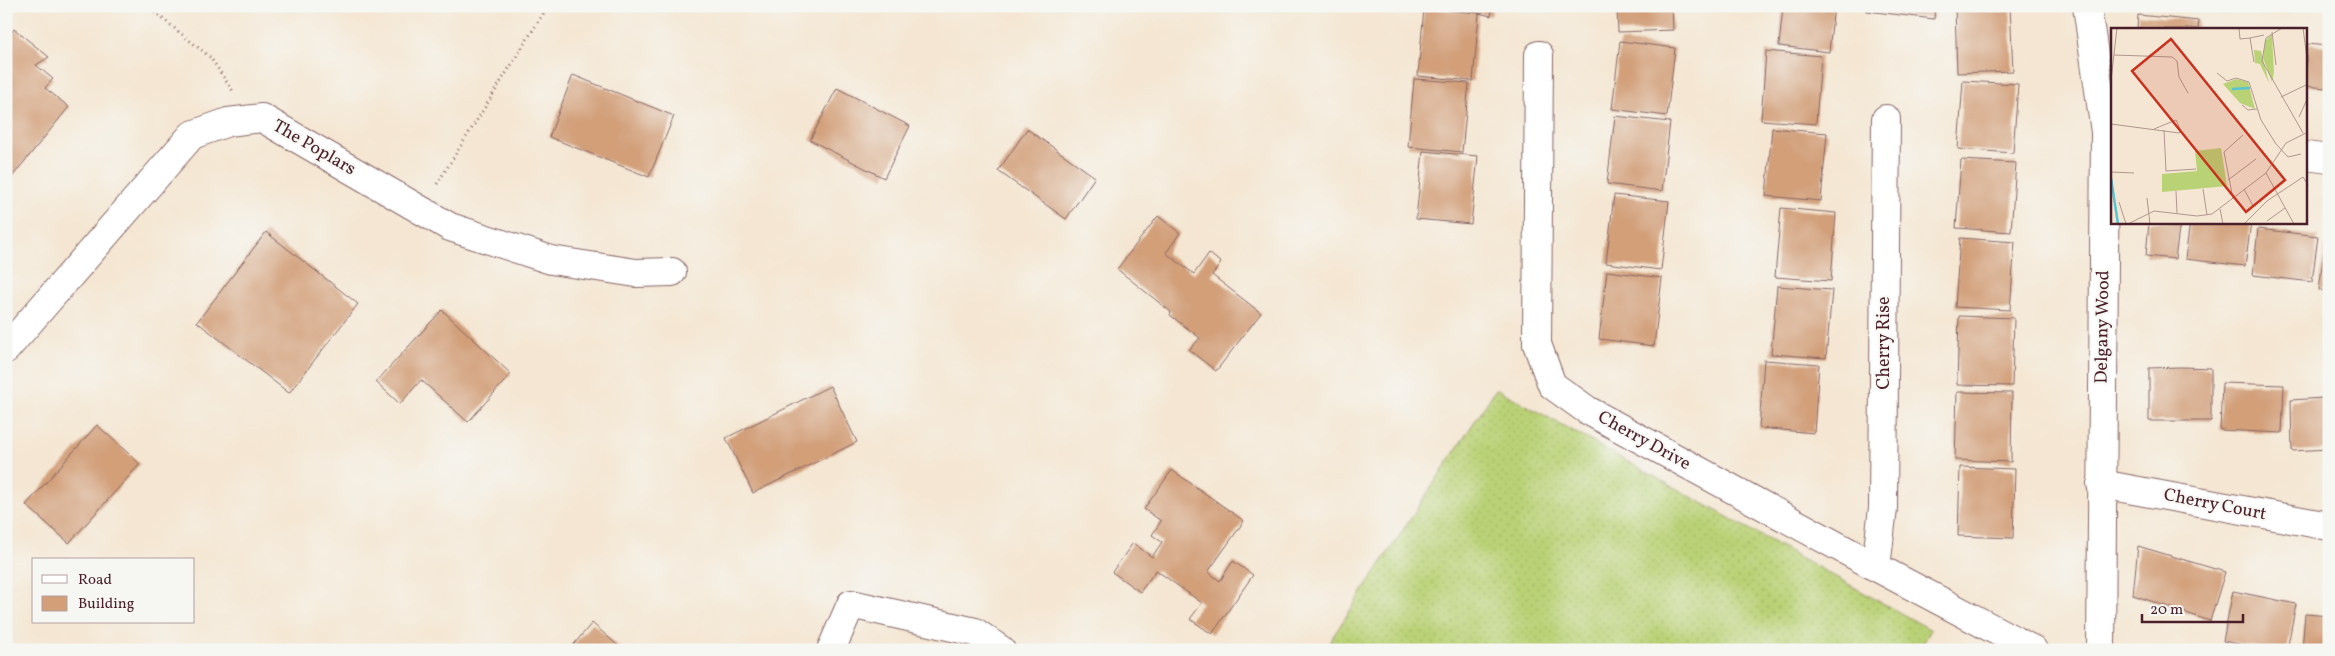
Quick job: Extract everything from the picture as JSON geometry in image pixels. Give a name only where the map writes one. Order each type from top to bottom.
[{"type":"street","name":"Delgany Wood","points":[[2088,6],[2109,133],[2101,484],[2101,650]]},
{"type":"street","name":"Cherry Drive","points":[[1539,55],[1537,344],[1552,385],[1587,410],[2033,650]]},
{"type":"street","name":"The Poplars","points":[[6,349],[192,135],[228,122],[262,118],[450,227],[551,260],[636,274],[672,272]]},
{"type":"street","name":"Cherry Rise","points":[[1876,567],[1883,508],[1886,119]]},
{"type":"street","points":[[2308,156],[2329,159]]},
{"type":"street","name":"Cherry Court","points":[[2101,484],[2329,526]]},
{"type":"street","points":[[831,650],[851,604],[975,632],[1001,650]]},
{"type":"path","points":[[147,6],[210,57],[249,120]]},
{"type":"path","points":[[439,180],[548,6]]},
{"type":"green space","points":[[1496,389],[1931,630],[1918,650],[1324,650]]},
{"type":"building","points":[[1454,6],[1493,6],[1491,16]]},
{"type":"building","points":[[1617,6],[1672,6],[1673,30],[1618,32]]},
{"type":"building","points":[[1783,6],[1834,6],[1829,52],[1779,46]]},
{"type":"building","points":[[1867,6],[1935,6],[1934,19],[1867,11]]},
{"type":"building","points":[[1955,6],[2010,6],[2013,71],[1957,73]]},
{"type":"building","points":[[1424,8],[1479,13],[1473,81],[1418,76]]},
{"type":"building","points":[[2138,15],[2199,21],[2198,28],[2137,28]]},
{"type":"building","points":[[14,29],[49,57],[36,65],[53,79],[45,88],[69,107],[11,178],[6,174],[6,88],[11,81],[6,77],[6,39]]},
{"type":"building","points":[[1620,41],[1675,48],[1667,116],[1612,109]]},
{"type":"building","points":[[2308,44],[2329,46],[2326,88],[2308,86]]},
{"type":"building","points":[[1766,51],[1821,56],[1816,124],[1761,120]]},
{"type":"building","points":[[573,75],[674,116],[649,177],[549,137]]},
{"type":"building","points":[[1414,79],[1469,83],[1462,152],[1408,147]]},
{"type":"building","points":[[1963,81],[2018,84],[2013,153],[1958,149]]},
{"type":"building","points":[[837,88],[910,126],[884,178],[810,140]]},
{"type":"building","points":[[1615,116],[1670,122],[1662,191],[1607,184]]},
{"type":"building","points":[[1772,128],[1827,133],[1821,201],[1766,196]]},
{"type":"building","points":[[1027,129],[1095,177],[1066,219],[998,171]]},
{"type":"building","points":[[1423,151],[1478,156],[1471,224],[1416,219]]},
{"type":"building","points":[[1961,160],[2016,163],[2011,232],[1956,228]]},
{"type":"building","points":[[1614,195],[1669,201],[1661,270],[1606,263]]},
{"type":"building","points":[[1781,208],[1836,213],[1831,281],[1775,277]]},
{"type":"building","points":[[1158,216],[1180,233],[1166,253],[1194,274],[1209,253],[1221,263],[1212,275],[1261,313],[1216,371],[1189,350],[1200,338],[1117,269]]},
{"type":"building","points":[[2149,224],[2180,224],[2175,259],[2146,256]]},
{"type":"building","points":[[2190,224],[2251,224],[2245,266],[2185,259]]},
{"type":"building","points":[[2258,229],[2318,236],[2312,282],[2253,275]]},
{"type":"building","points":[[266,232],[358,304],[289,393],[197,322]]},
{"type":"building","points":[[1960,238],[2015,242],[2010,310],[1955,307]]},
{"type":"building","points":[[2325,245],[2329,245],[2329,291],[2319,290]]},
{"type":"building","points":[[1607,271],[1662,278],[1654,346],[1599,339]]},
{"type":"building","points":[[1777,286],[1832,290],[1826,358],[1771,354]]},
{"type":"building","points":[[442,310],[511,374],[468,422],[421,380],[400,404],[376,382]]},
{"type":"building","points":[[1959,316],[2014,318],[2012,386],[1957,385]]},
{"type":"building","points":[[1764,360],[1819,364],[1814,433],[1759,428]]},
{"type":"building","points":[[2149,368],[2211,368],[2211,421],[2149,421]]},
{"type":"building","points":[[2222,383],[2284,385],[2282,433],[2220,430]]},
{"type":"building","points":[[830,386],[857,442],[753,493],[726,438]]},
{"type":"building","points":[[1957,392],[2012,393],[2011,462],[1955,460]]},
{"type":"building","points":[[2329,398],[2329,449],[2292,451],[2291,400]]},
{"type":"building","points":[[97,425],[140,464],[69,543],[26,505]]},
{"type":"building","points":[[1960,467],[2015,469],[2013,538],[1958,536]]},
{"type":"building","points":[[1172,470],[1244,521],[1208,572],[1220,581],[1233,561],[1253,575],[1212,634],[1190,619],[1202,603],[1156,570],[1140,592],[1112,572],[1133,543],[1152,557],[1162,542],[1152,535],[1161,521],[1144,509]]},
{"type":"building","points":[[2138,546],[2225,572],[2210,621],[2133,595]]},
{"type":"building","points":[[2233,591],[2296,604],[2287,650],[2269,650],[2223,641]]},
{"type":"building","points":[[2305,614],[2329,616],[2329,650],[2302,650]]},
{"type":"building","points":[[592,623],[623,650],[569,650]]}]
